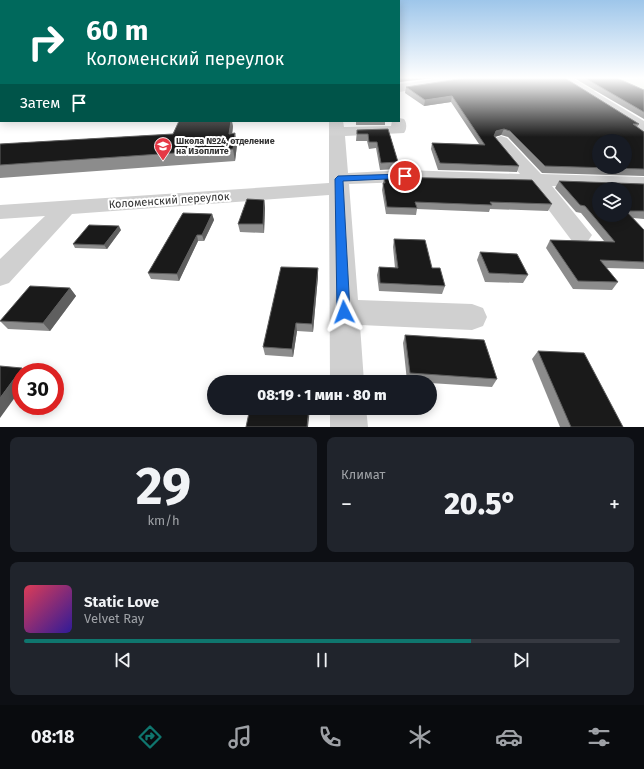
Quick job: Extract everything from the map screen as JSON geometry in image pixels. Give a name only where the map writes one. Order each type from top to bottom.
[{"type":"street","points":[[597,98],[644,127]]},
{"type":"street","points":[[347,375],[336,126],[398,130],[399,122]]},
{"type":"street","points":[[501,141],[537,181],[580,235]]},
{"type":"street","name":"Коломенский переулок","points":[[0,212],[405,176],[644,183]]},
{"type":"street","points":[[0,276],[66,207]]},
{"type":"street","points":[[344,312],[472,317]]},
{"type":"street","points":[[348,415],[349,427]]},
{"type":"building","points":[[422,98],[439,98],[425,100]]},
{"type":"building","points":[[453,98],[597,98],[639,124],[633,124],[644,132],[644,169],[632,169],[632,134],[592,134],[592,167],[545,166],[510,131],[504,129],[496,131],[494,136],[519,166],[440,163],[432,143],[485,145]]},
{"type":"building","points":[[620,98],[644,98],[644,112]]},
{"type":"building","points":[[179,122],[231,122],[229,134],[235,133],[233,149],[0,165],[0,144],[173,134]]},
{"type":"building","points":[[388,129],[398,162],[381,163],[377,142],[369,142],[368,134],[357,134],[357,130]]},
{"type":"building","points":[[384,177],[532,180],[552,204],[490,202],[492,205],[415,202],[417,208],[387,207],[383,183],[385,183]]},
{"type":"building","points":[[559,181],[592,182],[592,214],[585,206],[580,205]]},
{"type":"building","points":[[632,184],[644,184],[644,211],[632,211]]},
{"type":"building","points":[[247,199],[264,200],[263,224],[238,224]]},
{"type":"building","points":[[183,213],[212,214],[202,235],[197,235],[177,274],[148,273]]},
{"type":"building","points":[[632,217],[644,230],[644,262],[600,260],[618,282],[578,281],[550,240],[615,242],[598,222],[632,222]]},
{"type":"building","points":[[89,225],[119,226],[104,245],[73,244]]},
{"type":"building","points":[[394,239],[425,240],[432,268],[440,268],[445,286],[380,283],[379,267],[398,268]]},
{"type":"building","points":[[480,252],[517,254],[528,275],[489,273]]},
{"type":"building","points":[[281,267],[318,268],[312,324],[296,323],[292,349],[263,347]]},
{"type":"building","points":[[30,286],[70,288],[43,323],[0,321]]},
{"type":"building","points":[[405,335],[484,340],[497,379],[410,373]]},
{"type":"building","points":[[538,351],[584,353],[623,427],[571,427]]},
{"type":"building","points":[[0,366],[12,367],[12,382],[0,398]]},
{"type":"building","points":[[249,415],[308,415],[307,427],[246,427]]},
{"type":"place","name":"Школа №24, отделение на Изоплите","points":[[163,161]]},
{"type":"route","points":[[344,312],[338,179],[405,176]]}]
